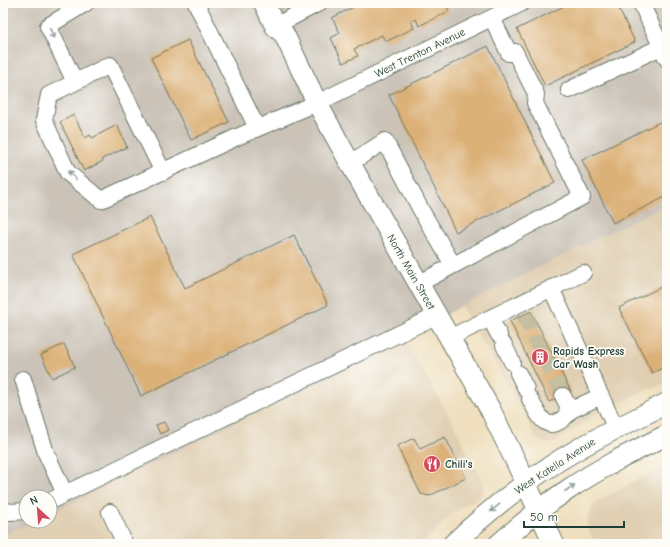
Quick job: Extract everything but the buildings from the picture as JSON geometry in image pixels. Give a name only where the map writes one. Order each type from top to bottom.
[{"type":"main road","name":"North Main Street","points":[[264,3],[275,26],[284,34],[317,103],[350,163],[490,409],[554,544]]},
{"type":"main road","name":"West Katella Avenue","points":[[453,544],[495,507],[526,484],[580,448],[667,403]]},
{"type":"main road","points":[[499,544],[538,511],[591,475],[620,458],[667,435]]},
{"type":"street","points":[[86,3],[48,26],[75,82],[110,65],[163,172]]},
{"type":"street","points":[[196,3],[257,128]]},
{"type":"street","points":[[275,26],[319,3]]},
{"type":"street","name":"West Trenton Avenue","points":[[75,82],[49,95],[44,120],[68,173],[101,200],[257,128],[317,103],[522,3]]},
{"type":"street","points":[[569,90],[664,53],[641,3]]},
{"type":"street","points":[[418,284],[582,197],[535,103],[536,94],[515,52],[509,53],[492,18]]},
{"type":"street","points":[[350,163],[384,141],[421,210],[453,265]]},
{"type":"street","points":[[449,338],[490,318],[521,310],[551,288],[583,273]]},
{"type":"street","points":[[551,288],[616,429]]},
{"type":"street","points":[[58,498],[436,316]]},
{"type":"street","points":[[490,318],[543,421],[548,424],[556,424],[567,415],[568,406],[563,396]]},
{"type":"street","points":[[23,379],[46,453],[65,494]]},
{"type":"street","points":[[568,412],[601,396]]},
{"type":"street","points":[[3,510],[10,512],[18,512]]},
{"type":"street","points":[[110,512],[125,544]]},
{"type":"shaded area","points":[[3,3],[667,3],[667,204],[461,306],[405,340],[58,509],[58,489],[18,489],[18,529],[3,536]]},
{"type":"shaded area","points":[[667,204],[667,382],[651,389],[650,388],[595,415],[555,442],[547,444],[540,441],[535,436],[518,402],[461,306]]},
{"type":"shaded area","points":[[405,340],[454,425],[482,481],[484,489],[481,496],[455,511],[422,544],[3,544],[3,536],[18,529],[58,529],[58,509]]},
{"type":"shaded area","points":[[667,465],[667,544],[595,544],[586,525],[592,505],[632,482]]},
{"type":"tunnel","points":[[524,315],[563,396]]},
{"type":"place","name":"Rapids Express Car Wash","points":[[540,357]]},
{"type":"place","name":"Chili's","points":[[432,464]]}]
